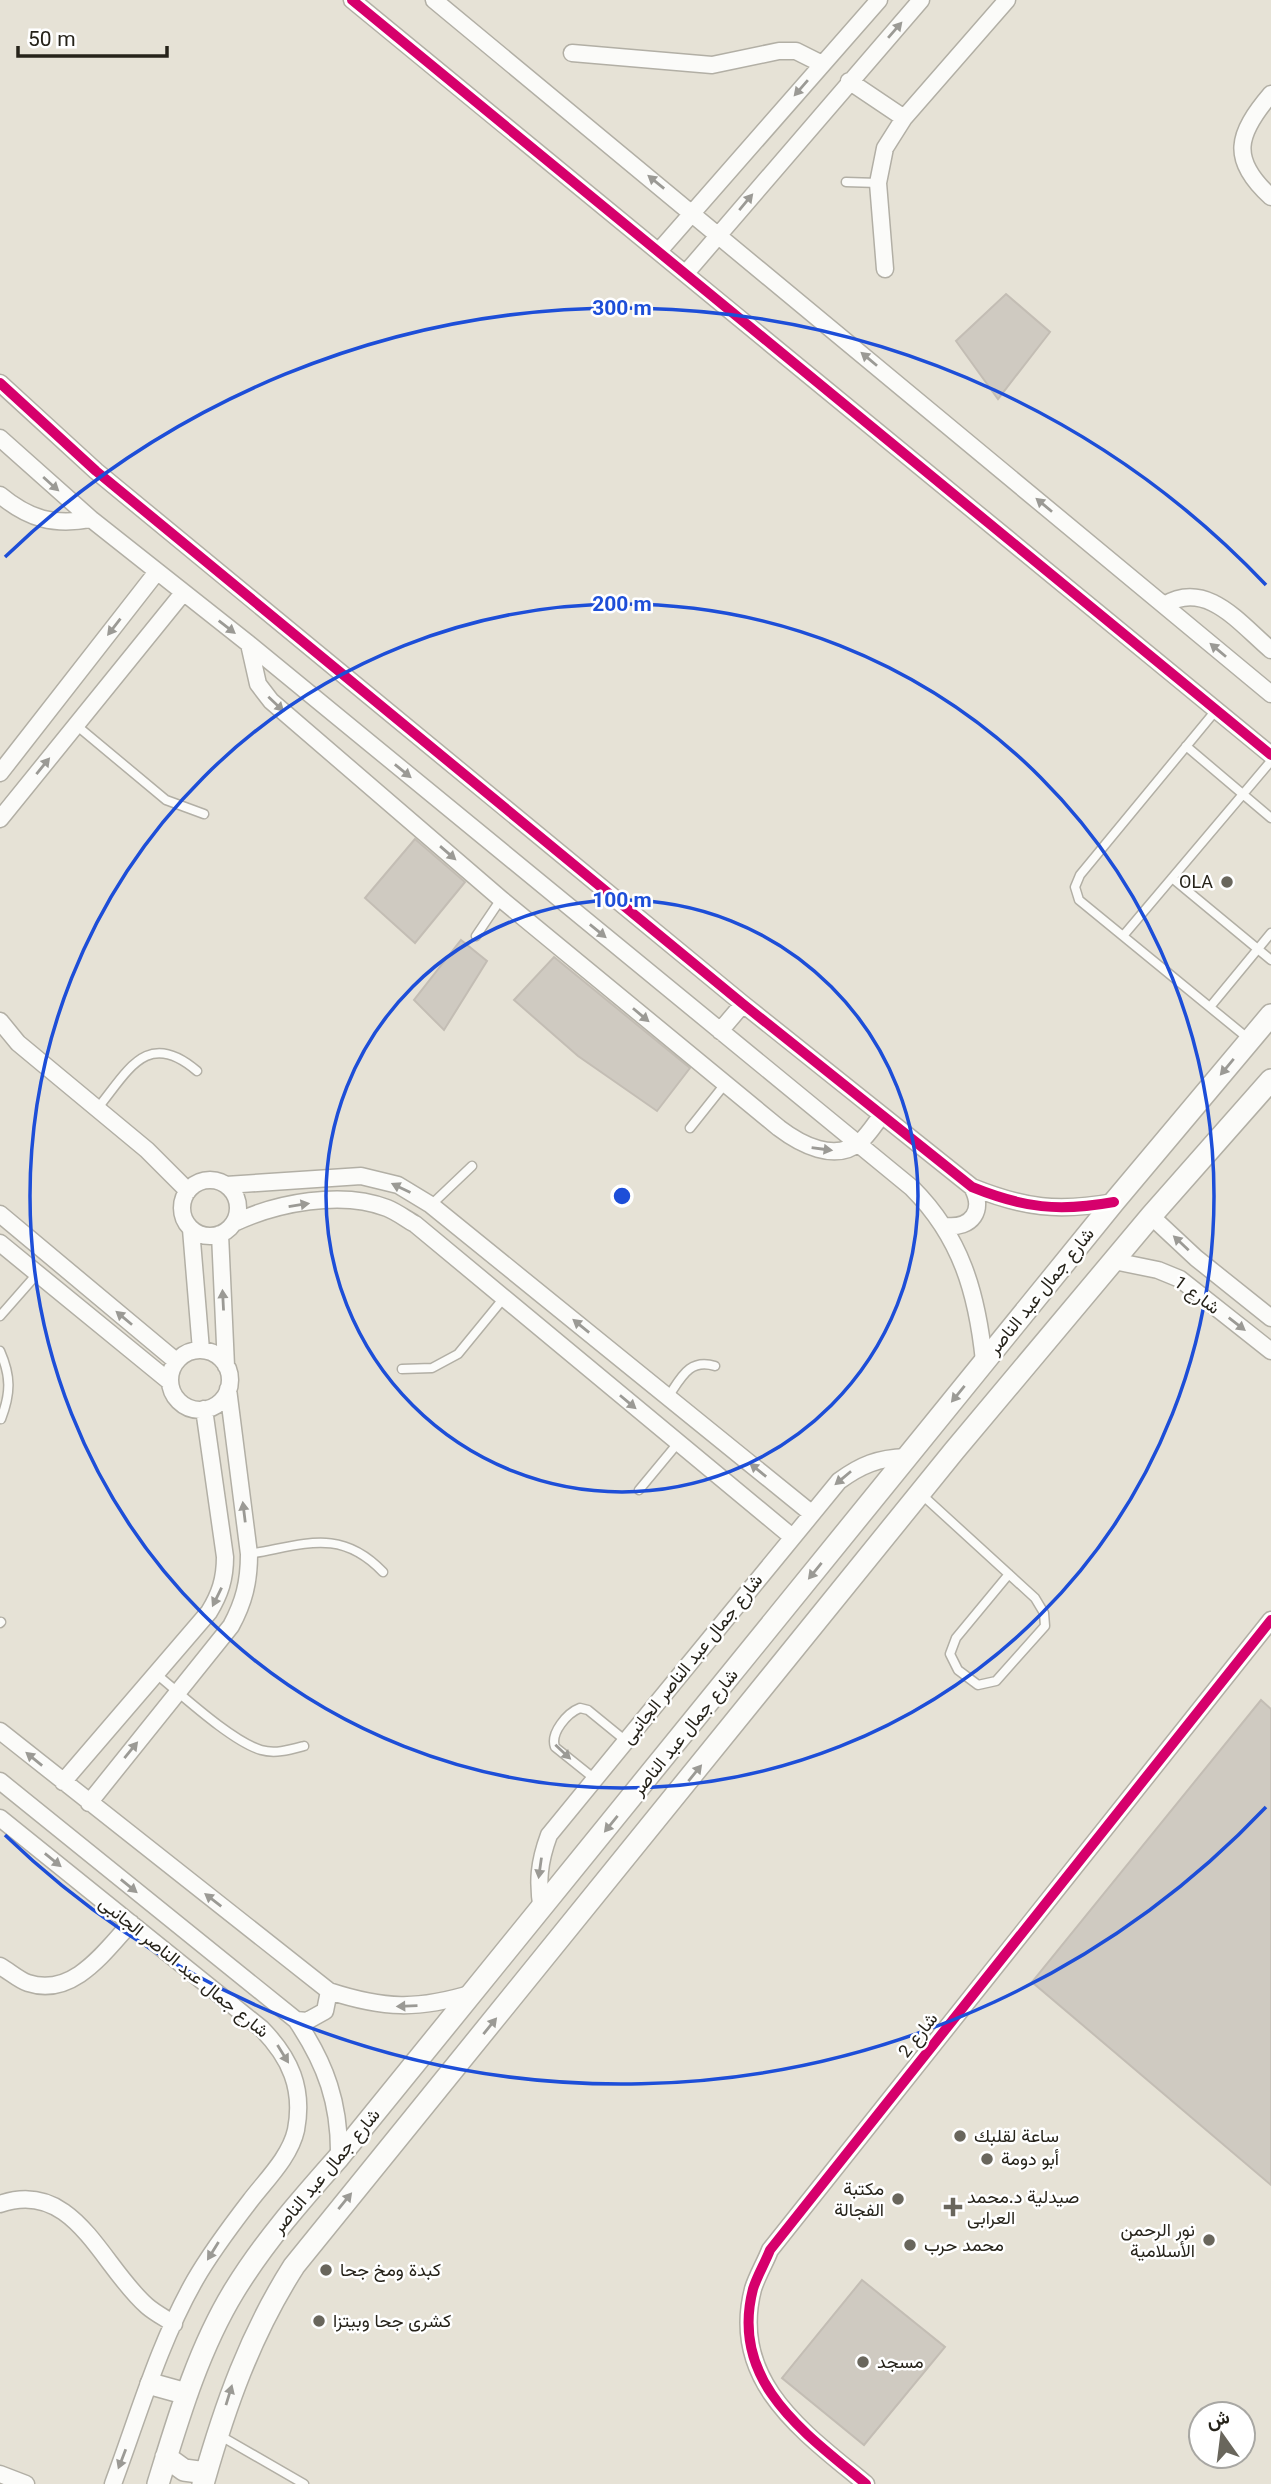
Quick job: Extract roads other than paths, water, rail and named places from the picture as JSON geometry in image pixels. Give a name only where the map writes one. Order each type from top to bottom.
[{"type":"main road","name":"شارع جمال عبد الناصر","points":[[158,2484],[187,2393],[233,2292],[284,2218],[340,2157],[984,1361],[1271,1015]]},
{"type":"main road","name":"شارع جمال عبد الناصر","points":[[204,2478],[250,2343],[270,2304],[301,2258],[920,1493],[1151,1216],[1271,1080]]},
{"type":"main road","points":[[151,2384],[187,2393]]},
{"type":"main road","points":[[166,2457],[184,2470],[204,2478]]},
{"type":"street","points":[[352,0],[1271,755]]},
{"type":"street","points":[[434,0],[1271,694]]},
{"type":"street","points":[[659,251],[878,0]]},
{"type":"street","points":[[686,273],[800,137],[921,0]]},
{"type":"street","points":[[885,269],[878,183],[885,148],[904,118],[1007,0]]},
{"type":"street","points":[[572,53],[712,65],[779,51],[796,51],[822,64]]},
{"type":"street","points":[[849,82],[904,118]]},
{"type":"street","points":[[1271,94],[1244,128],[1242,156],[1254,182],[1271,197]]},
{"type":"street","points":[[777,115],[800,137]]},
{"type":"street","points":[[0,383],[96,471],[743,1004],[972,1187],[1006,1200],[1042,1208],[1078,1209],[1114,1202]]},
{"type":"street","points":[[0,438],[156,573],[249,644],[912,1188],[945,1226],[973,1290],[984,1361]]},
{"type":"street","points":[[0,495],[20,511],[42,521],[67,524],[91,519]]},
{"type":"street","points":[[0,773],[156,573]]},
{"type":"street","points":[[0,819],[183,593]]},
{"type":"street","points":[[1164,605],[1184,596],[1213,601],[1271,650]]},
{"type":"street","points":[[249,644],[258,684],[271,701],[501,899],[802,1146],[831,1151],[859,1143],[881,1116]]},
{"type":"street","points":[[61,695],[81,719]]},
{"type":"street","points":[[720,1031],[743,1004]]},
{"type":"street","points":[[0,1021],[18,1043],[162,1163],[188,1191]]},
{"type":"street","points":[[201,1350],[191,1230],[182,1211],[188,1191],[210,1180],[226,1185],[361,1176],[398,1185],[431,1205],[811,1513]]},
{"type":"street","points":[[226,1185],[237,1203],[234,1223]]},
{"type":"street","points":[[945,1226],[958,1227],[970,1222],[978,1211],[979,1198],[972,1187]]},
{"type":"street","points":[[191,1230],[200,1234],[220,1234],[234,1223],[264,1211],[325,1201],[357,1200],[388,1208],[415,1224],[791,1536]]},
{"type":"street","points":[[0,1214],[176,1362]]},
{"type":"street","name":"شارع 1","points":[[1151,1216],[1196,1258],[1271,1318]]},
{"type":"street","points":[[89,1803],[231,1626],[242,1604],[249,1579],[249,1554],[226,1366],[220,1234]]},
{"type":"street","points":[[0,1243],[170,1382],[178,1400],[194,1409],[204,1409],[219,1403],[228,1389]]},
{"type":"street","name":"شارع 1","points":[[1114,1261],[1158,1270],[1180,1279],[1271,1351]]},
{"type":"street","points":[[586,1367],[605,1346]]},
{"type":"street","points":[[170,1382],[176,1362],[192,1351],[201,1350],[216,1355],[226,1366]]},
{"type":"street","points":[[63,1782],[209,1612],[219,1595],[225,1577],[225,1557],[204,1409]]},
{"type":"street","name":"شارع جمال عبد الناصر الجانبى","points":[[542,1910],[537,1885],[540,1859],[549,1835],[791,1536],[839,1481],[858,1466],[882,1458],[906,1457]]},
{"type":"street","name":"شارع 2","points":[[866,2484],[794,2425],[769,2394],[756,2364],[749,2327],[753,2290],[770,2250],[1271,1620]]},
{"type":"street","points":[[0,1731],[329,1991],[364,2003],[401,2007],[438,2004],[473,1993]]},
{"type":"street","points":[[0,1781],[296,2020],[324,2065],[334,2095],[340,2126],[340,2157]]},
{"type":"street","name":"شارع جمال عبد الناصر الجانبى","points":[[0,1818],[262,2029],[282,2050],[295,2076],[299,2104],[295,2133],[282,2159],[218,2244],[174,2324],[113,2484]]},
{"type":"street","points":[[0,1966],[28,1983],[50,1985],[71,1980],[85,1971],[131,1923]]},
{"type":"street","points":[[296,2020],[317,2018],[325,2011],[329,1991]]},
{"type":"street","points":[[0,2204],[18,2198],[42,2200],[67,2213],[147,2306],[174,2324]]},
{"type":"street","points":[[0,2474],[26,2484]]},
{"type":"lane","points":[[846,183],[878,183]]},
{"type":"lane","points":[[1217,709],[1076,881],[1079,900],[1250,1040]]},
{"type":"lane","points":[[81,719],[166,800],[204,814]]},
{"type":"lane","points":[[1186,746],[1271,818]]},
{"type":"lane","points":[[1123,936],[1271,761]]},
{"type":"lane","points":[[1172,878],[1271,960]]},
{"type":"lane","points":[[476,936],[501,899]]},
{"type":"lane","points":[[1210,1007],[1271,933]]},
{"type":"lane","points":[[97,1109],[141,1056],[161,1052],[181,1058],[197,1071]]},
{"type":"lane","points":[[690,1128],[725,1084]]},
{"type":"lane","points":[[431,1205],[472,1166]]},
{"type":"lane","points":[[0,1316],[37,1274]]},
{"type":"lane","points":[[402,1369],[432,1368],[458,1354],[503,1298]]},
{"type":"lane","points":[[0,1351],[9,1374],[9,1397],[1,1419]]},
{"type":"lane","points":[[668,1396],[691,1366],[702,1362],[715,1366]]},
{"type":"lane","points":[[639,1490],[678,1443]]},
{"type":"lane","points":[[920,1493],[1009,1574],[1035,1598],[1044,1613],[1045,1626],[996,1681],[978,1685],[958,1670],[950,1654],[956,1638],[1009,1574]]},
{"type":"lane","points":[[249,1554],[317,1542],[342,1544],[365,1554],[383,1573]]},
{"type":"lane","points":[[155,1673],[242,1741],[261,1750],[283,1752],[303,1746]]},
{"type":"lane","points":[[595,1779],[555,1747],[553,1741],[554,1735],[573,1711],[580,1708],[588,1710],[626,1741]]},
{"type":"lane","points":[[218,2435],[304,2484]]},
{"type":"place","name":"OLA","points":[[1227,882]]},
{"type":"place","name":"ساعة لقلبك","points":[[960,2136]]},
{"type":"place","name":"أبو دومة","points":[[987,2159]]},
{"type":"place","name":"مكتبة الفجالة","points":[[898,2199]]},
{"type":"place","name":"صيدلية د.محمد العرابى","points":[[953,2207]]},
{"type":"place","name":"نور الرحمن الأسلامية","points":[[1209,2240]]},
{"type":"place","name":"محمد حرب","points":[[910,2245]]},
{"type":"place","name":"كبدة ومخ جحا","points":[[326,2270]]},
{"type":"place","name":"كشرى جحا وبيتزا","points":[[319,2321]]},
{"type":"place","name":"مسجد","points":[[863,2362]]}]
